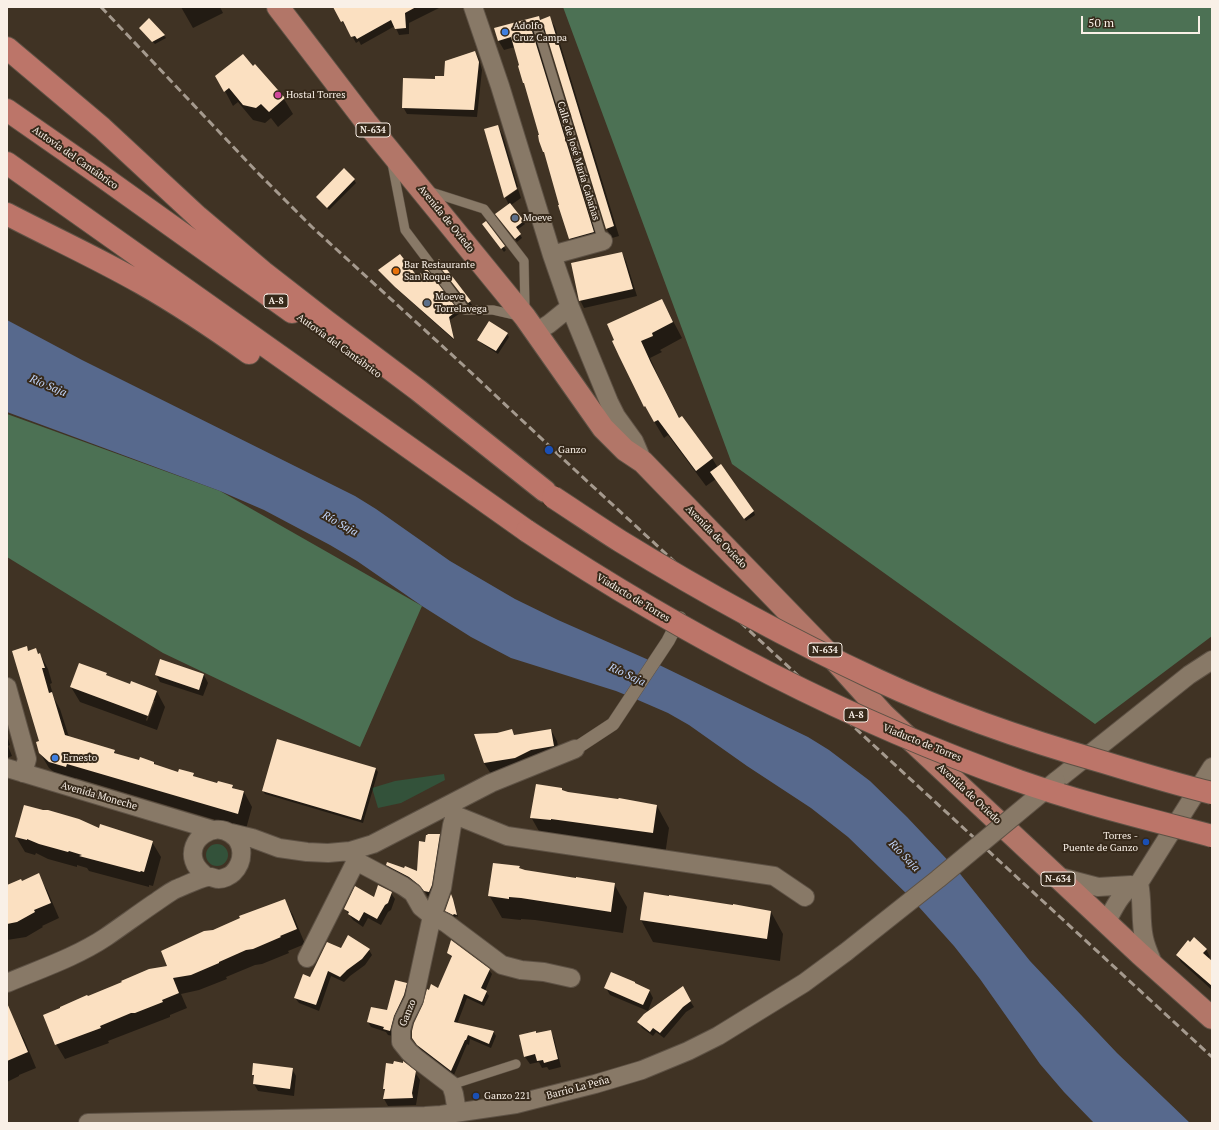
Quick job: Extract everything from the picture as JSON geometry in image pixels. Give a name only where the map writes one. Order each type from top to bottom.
[{"type":"highway","name":"Avenida de Oviedo","points":[[278,7],[366,122],[530,324],[603,428],[625,450],[643,462],[829,654],[884,714],[1106,923],[1212,1018]]},
{"type":"highway","points":[[7,48],[102,128],[198,216],[263,272],[418,390],[549,494]]},
{"type":"highway","name":"Autovía del Cantábrico","points":[[7,110],[549,494]]},
{"type":"highway","name":"A-8","points":[[7,163],[527,531]]},
{"type":"highway","points":[[7,214],[85,253],[166,298],[425,470],[527,531]]},
{"type":"highway","name":"A-8","points":[[549,494],[621,541],[718,599],[779,632],[878,680],[954,712],[1011,733],[1084,757],[1212,793]]},
{"type":"highway","name":"Viaducto de Torres","points":[[527,531],[601,579],[691,632],[786,682],[872,723],[929,747],[1021,781],[1212,836]]},
{"type":"street","points":[[473,7],[511,121],[552,256],[570,307],[609,402],[616,416],[634,441],[643,462]]},
{"type":"street","name":"Calle de José María Cabañas","points":[[552,256],[603,241]]},
{"type":"street","points":[[530,324],[549,324],[570,307]]},
{"type":"street","points":[[307,958],[353,856],[373,844],[453,809],[491,783],[575,749],[613,724],[668,641],[680,617]]},
{"type":"street","name":"Barrio La Peña","points":[[88,1123],[446,1117],[516,1104],[595,1084],[642,1070],[677,1056],[718,1036],[748,1018],[804,983],[846,952],[1189,675],[1212,660]]},
{"type":"street","name":"Avenida Moneche","points":[[7,687],[27,759],[15,771],[213,830]]},
{"type":"street","points":[[1106,923],[1125,909],[1137,887],[1212,767]]},
{"type":"street","points":[[453,809],[507,836],[774,876],[804,897]]},
{"type":"street","name":"Ganzo","points":[[451,1085],[409,1052],[401,1042],[401,1030],[404,1019],[414,999],[432,916],[442,888],[452,825],[453,809]]},
{"type":"street","points":[[175,818],[188,833],[193,856],[199,870],[208,877],[220,879],[232,874],[240,864],[256,854],[279,848]]},
{"type":"street","points":[[173,891],[193,856],[196,840],[204,833],[213,830],[222,830],[252,838],[279,848],[353,856],[413,893],[421,907],[432,916],[446,923],[502,964],[521,970],[544,972],[571,978]]},
{"type":"street","points":[[230,833],[237,839],[242,851],[240,864]]},
{"type":"street","points":[[1056,876],[1098,887],[1137,887]]},
{"type":"street","points":[[7,983],[88,948],[173,891],[208,877]]},
{"type":"street","points":[[1137,887],[1144,938],[1155,968]]},
{"type":"street","points":[[446,1117],[454,1094],[451,1085]]},
{"type":"lane","name":"Calle de José María Cabañas","points":[[538,29],[603,241]]},
{"type":"lane","points":[[390,151],[405,230],[465,310],[493,310],[530,324],[524,261],[484,209],[421,189]]},
{"type":"lane","points":[[451,1085],[516,1064]]},
{"type":"green space","points":[[563,7],[1212,7],[1212,636],[1095,724],[732,464]]},
{"type":"green space","points":[[7,414],[220,491],[422,606],[360,747],[163,653],[7,557]]},
{"type":"green space","points":[[444,774],[445,780],[401,803],[378,808],[372,788],[395,781]]},
{"type":"green space","points":[[217,844],[225,847],[228,855],[225,863],[217,866],[209,863],[206,855],[209,847]]},
{"type":"water","name":"Río Saja","points":[[7,320],[82,360],[355,496],[450,561],[515,599],[558,620],[651,661],[808,737],[829,750],[870,781],[907,817],[957,870],[1030,961],[1117,1053],[1190,1123],[1094,1123],[1064,1092],[1040,1064],[980,979],[954,946],[910,897],[848,837],[811,808],[747,766],[689,725],[668,713],[616,691],[511,658],[471,637],[422,606],[357,561],[264,510],[220,491],[7,412]]},
{"type":"building","points":[[333,7],[416,7],[405,13],[406,28],[395,29],[391,20],[357,39],[355,36],[351,37],[343,21],[341,22]]},
{"type":"building","points":[[539,16],[540,20],[550,16],[614,226],[606,229],[544,27],[542,24],[537,23],[533,25],[532,31],[594,232],[569,239],[544,152],[539,141],[539,135],[518,66],[519,65],[511,37],[498,41],[494,28]]},
{"type":"building","points":[[149,18],[165,35],[152,42],[139,28]]},
{"type":"building","points":[[475,51],[479,62],[474,110],[402,108],[403,78],[435,79],[435,76],[444,76],[445,61]]},
{"type":"building","points":[[243,54],[253,66],[255,64],[285,98],[269,112],[261,104],[256,108],[243,105],[229,88],[224,92],[215,76]]},
{"type":"building","points":[[498,125],[517,189],[504,198],[484,129]]},
{"type":"building","points":[[344,168],[355,179],[327,208],[316,197]]},
{"type":"building","points":[[510,203],[524,221],[516,227],[521,234],[515,239],[495,214]]},
{"type":"building","points":[[486,221],[505,246],[501,249],[482,224]]},
{"type":"building","points":[[622,252],[633,289],[579,301],[571,263]]},
{"type":"building","points":[[400,254],[417,276],[427,269],[458,310],[449,317],[454,339],[378,270]]},
{"type":"building","points":[[439,259],[471,301],[468,303],[436,262]]},
{"type":"building","points":[[662,299],[673,322],[652,333],[653,336],[641,341],[679,418],[682,416],[713,458],[696,471],[658,420],[654,422],[645,406],[644,407],[612,341],[614,340],[607,324]]},
{"type":"building","points":[[489,321],[508,333],[496,351],[477,340]]},
{"type":"building","points":[[721,464],[754,511],[744,519],[710,472]]},
{"type":"building","points":[[27,646],[28,651],[36,648],[38,654],[40,653],[45,668],[42,668],[49,693],[52,692],[65,735],[115,750],[114,753],[139,760],[140,757],[154,762],[154,764],[178,772],[179,769],[194,773],[193,776],[217,783],[218,781],[233,785],[232,788],[244,791],[238,814],[67,764],[66,767],[49,762],[39,753],[36,742],[39,741],[12,651]]},
{"type":"building","points":[[160,659],[204,674],[199,690],[155,675]]},
{"type":"building","points":[[79,663],[107,673],[106,675],[130,684],[131,681],[157,691],[148,716],[70,687]]},
{"type":"building","points":[[512,729],[514,735],[551,729],[554,746],[531,750],[515,758],[484,763],[474,734],[497,733]]},
{"type":"building","points":[[277,739],[376,768],[361,820],[262,791]]},
{"type":"building","points":[[536,784],[562,788],[562,790],[568,792],[619,798],[657,805],[653,833],[551,819],[530,818]]},
{"type":"building","points":[[24,805],[79,819],[99,828],[100,824],[153,841],[144,872],[79,856],[82,855],[15,837]]},
{"type":"building","points":[[440,834],[432,885],[429,892],[424,891],[409,877],[386,865],[387,862],[404,868],[405,866],[417,871],[419,841],[425,842],[426,835]]},
{"type":"building","points":[[493,863],[520,866],[519,868],[525,870],[615,883],[611,912],[521,898],[509,897],[509,899],[488,896]]},
{"type":"building","points":[[39,873],[51,903],[34,910],[35,912],[17,922],[7,924],[7,885],[21,879],[22,881]]},
{"type":"building","points":[[378,885],[392,892],[388,903],[385,905],[377,919],[364,912],[359,921],[348,914],[349,912],[344,909],[355,886],[374,897]]},
{"type":"building","points":[[644,892],[733,904],[771,911],[767,939],[640,920]]},
{"type":"building","points":[[451,894],[457,915],[453,915],[445,911]]},
{"type":"building","points":[[285,899],[297,929],[191,975],[173,978],[179,993],[162,1000],[163,1002],[100,1026],[101,1028],[55,1045],[43,1015],[149,969],[167,966],[161,951],[204,931],[213,930],[240,918],[239,916]]},
{"type":"building","points":[[348,935],[370,949],[362,959],[340,977],[328,971],[316,1005],[294,998],[303,974],[310,977],[327,942],[341,948]]},
{"type":"building","points":[[1194,937],[1207,949],[1203,953],[1212,961],[1212,986],[1176,955],[1188,940],[1190,942]]},
{"type":"building","points":[[451,940],[490,969],[481,988],[487,991],[482,1002],[464,994],[454,1022],[494,1031],[489,1044],[468,1035],[451,1071],[417,1045],[412,1038],[412,1031],[423,1004],[427,989],[429,990],[431,984],[438,988],[452,956],[447,953]]},
{"type":"building","points":[[611,972],[650,990],[643,1005],[604,988]]},
{"type":"building","points":[[395,980],[407,983],[404,995],[394,1016],[390,1031],[383,1029],[384,1027],[367,1022],[371,1007],[387,1010]]},
{"type":"building","points":[[683,986],[691,1001],[683,1007],[660,1033],[653,1028],[650,1032],[637,1022],[644,1014]]},
{"type":"building","points":[[7,1003],[28,1052],[7,1061]]},
{"type":"building","points":[[551,1030],[558,1059],[544,1063],[543,1060],[537,1061],[535,1054],[524,1057],[519,1035],[536,1031],[536,1033]]},
{"type":"building","points":[[394,1061],[403,1063],[403,1061],[416,1071],[412,1093],[413,1098],[383,1099],[386,1063],[393,1064]]},
{"type":"building","points":[[253,1063],[293,1068],[290,1089],[253,1084]]},
{"type":"railway","points":[[101,7],[258,173],[312,227],[1212,1057]]},
{"type":"place","name":"Adolfo Cruz Campa","points":[[505,32]]},
{"type":"place","name":"Hostal Torres","points":[[278,95]]},
{"type":"place","name":"Moeve","points":[[515,218]]},
{"type":"place","name":"Bar Restaurante San Roque","points":[[396,271]]},
{"type":"place","name":"Moeve Torrelavega","points":[[427,303]]},
{"type":"place","name":"Ganzo","points":[[549,450]]},
{"type":"place","name":"Ernesto","points":[[55,758]]},
{"type":"place","name":"Torres - Puente de Ganzo","points":[[1146,842]]},
{"type":"place","name":"Ganzo 221","points":[[476,1096]]}]
